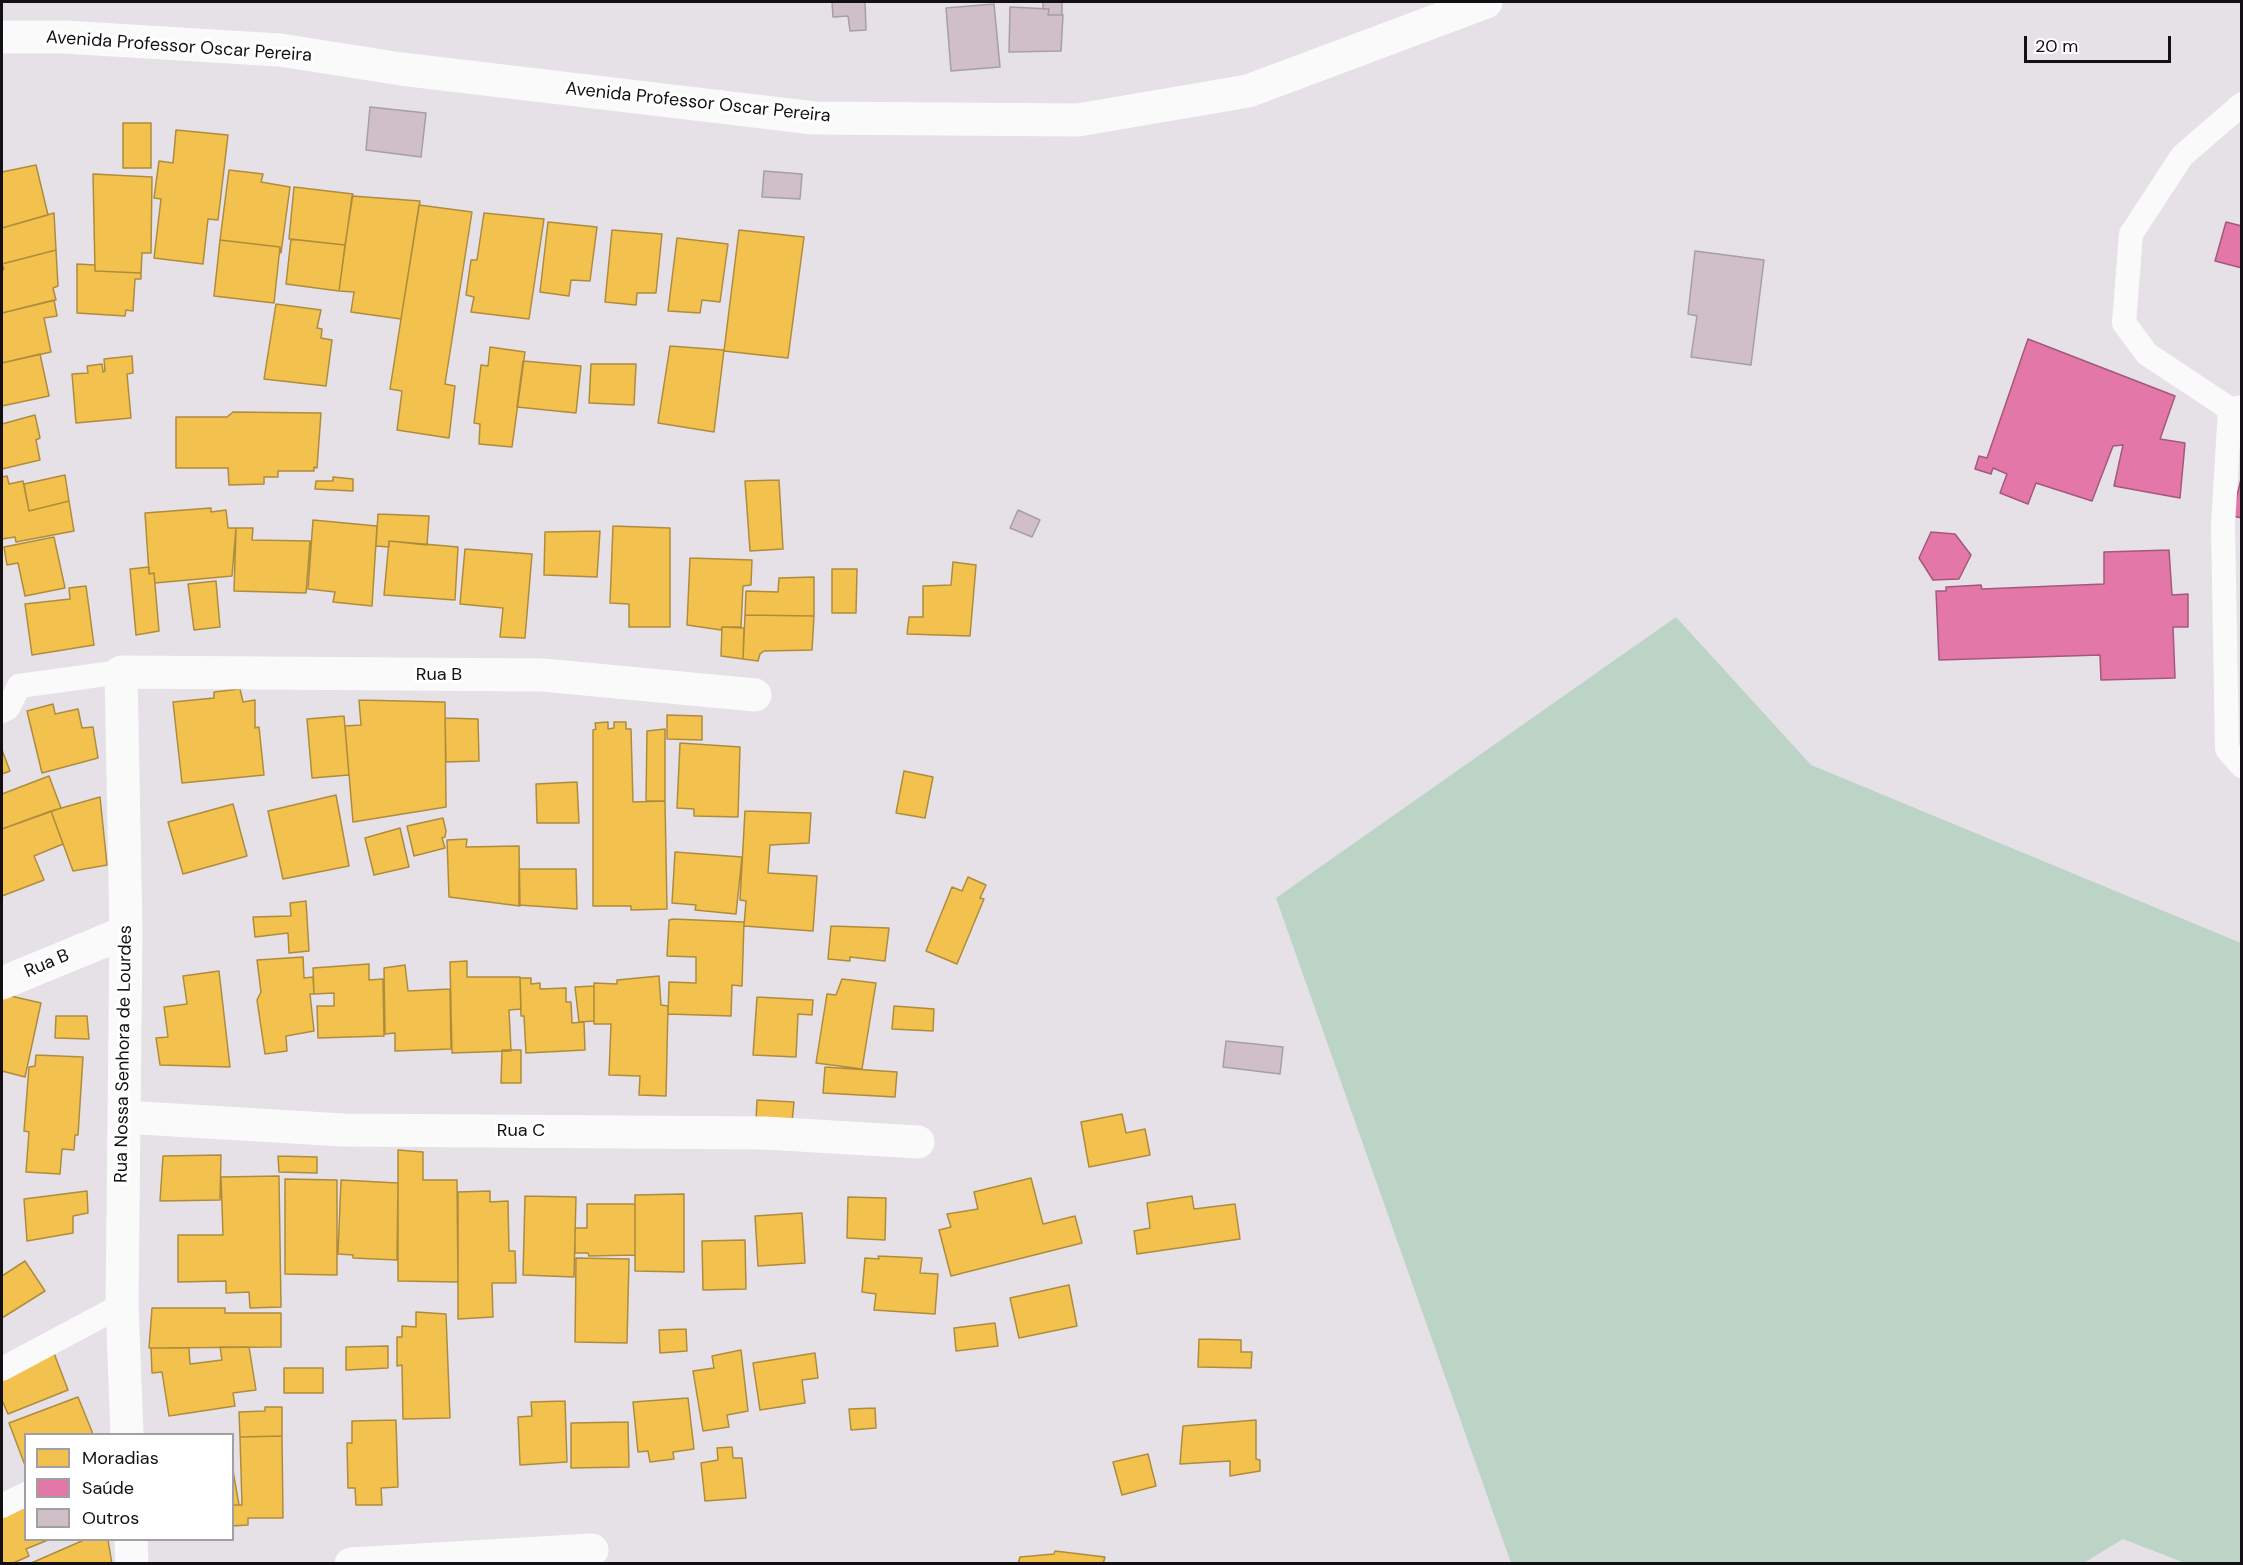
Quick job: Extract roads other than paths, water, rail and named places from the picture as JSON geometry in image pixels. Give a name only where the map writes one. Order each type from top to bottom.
[{"type":"street","name":"Avenida Professor Oscar Pereira","points":[[2,37],[64,37],[280,50],[400,69],[814,118],[1078,120],[1248,91],[1472,4]]},
{"type":"street","name":"Rua B","points":[[121,672],[543,675],[755,695]]},
{"type":"street","name":"Rua Nossa Senhora de Lourdes","points":[[121,672],[126,932],[122,1305],[127,1433]]},
{"type":"street","name":"Rua B","points":[[2,983],[126,932]]},
{"type":"street","name":"Rua C","points":[[124,1117],[344,1130],[765,1133],[918,1142]]},
{"type":"street","points":[[131,1541],[132,1563]]},
{"type":"street","points":[[351,1563],[592,1550]]},
{"type":"lane","points":[[2241,104],[2182,156],[2131,234],[2124,323],[2147,354],[2236,408],[2223,525],[2227,749],[2241,766]]},
{"type":"lane","points":[[2,711],[8,708],[19,686],[121,672]]},
{"type":"lane","points":[[2,1369],[122,1305]]},
{"type":"lane","points":[[2,1506],[24,1495]]}]
